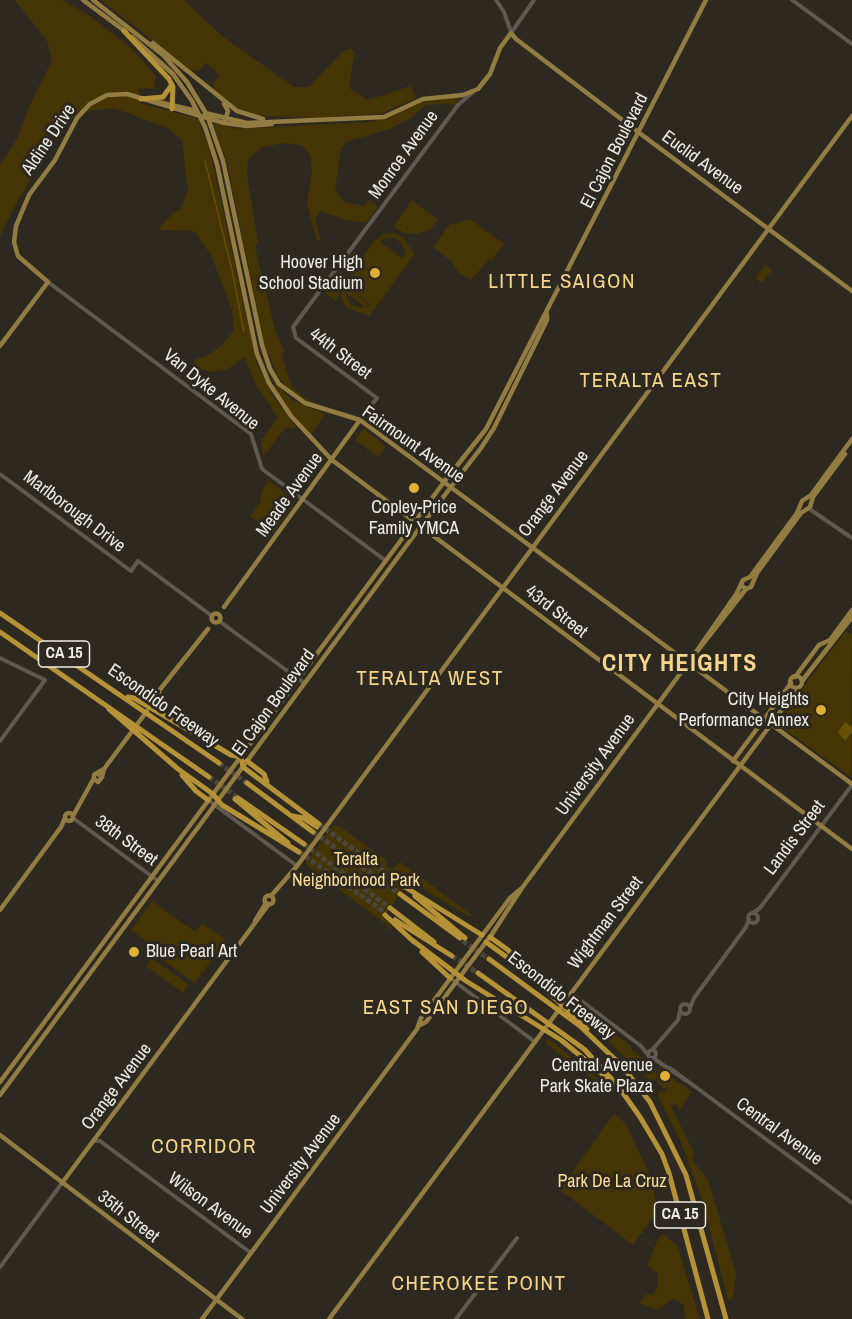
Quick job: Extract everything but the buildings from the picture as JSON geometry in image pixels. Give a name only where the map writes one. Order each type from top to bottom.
[{"type":"highway","points":[[124,31],[167,76],[171,84],[172,107]]},
{"type":"highway","points":[[141,99],[163,97],[171,84]]},
{"type":"highway","name":"Escondido Freeway","points":[[0,613],[126,697],[219,763]]},
{"type":"highway","name":"Escondido Freeway","points":[[0,632],[209,777]]},
{"type":"highway","points":[[126,697],[134,698],[231,755],[240,757],[243,766],[267,783],[316,828],[292,816],[247,783]]},
{"type":"highway","points":[[106,705],[112,714],[178,769],[213,794],[216,802],[299,852],[236,798],[304,844]]},
{"type":"highway","points":[[248,760],[264,774],[267,783]]},
{"type":"highway","points":[[178,769],[196,791],[208,800]]},
{"type":"highway","points":[[400,894],[464,940],[405,887],[482,935]]},
{"type":"highway","points":[[452,956],[387,912],[453,980]]},
{"type":"highway","points":[[412,940],[458,974],[561,1040],[618,1086]]},
{"type":"highway","points":[[488,940],[508,950],[527,972],[575,1015],[602,1046]]},
{"type":"highway","name":"Escondido Freeway","points":[[489,959],[580,1026],[602,1046],[645,1095],[678,1154],[692,1195],[726,1317]]},
{"type":"highway","name":"Escondido Freeway","points":[[478,973],[584,1049],[618,1086],[662,1154],[708,1319]]},
{"type":"main road","points":[[83,0],[159,59],[192,101],[205,127],[217,164],[260,363],[284,407],[332,460]]},
{"type":"main road","name":"Fairmount Avenue","points":[[93,0],[143,37],[177,69],[199,100],[213,129],[223,161],[262,345],[274,378],[284,389],[305,403],[360,420],[852,785]]},
{"type":"main road","name":"El Cajon Boulevard","points":[[0,1082],[444,482],[480,438],[547,314],[706,0]]},
{"type":"main road","name":"Monroe Avenue","points":[[473,92],[490,74],[500,48],[511,33]]},
{"type":"main road","name":"Euclid Avenue","points":[[511,33],[852,291]]},
{"type":"main road","points":[[143,37],[161,48],[220,99],[247,117],[283,122]]},
{"type":"main road","name":"Aldine Drive","points":[[14,242],[16,226],[29,195],[55,160],[83,110],[107,95],[127,94],[247,126],[283,122],[370,120],[392,115],[423,99],[473,92]]},
{"type":"main road","points":[[220,99],[227,109],[225,121]]},
{"type":"main road","name":"Orange Avenue","points":[[62,1183],[268,904],[265,897],[272,898],[297,866],[852,116]]},
{"type":"main road","name":"Van Dyke Avenue","points":[[14,242],[21,261],[48,282]]},
{"type":"main road","points":[[0,346],[48,282]]},
{"type":"main road","name":"El Cajon Boulevard","points":[[0,1095],[304,683],[481,448],[547,320],[547,314]]},
{"type":"main road","points":[[521,371],[524,356]]},
{"type":"main road","name":"Meade Avenue","points":[[96,778],[102,777],[104,770],[130,733],[360,420]]},
{"type":"main road","points":[[480,438],[481,448]]},
{"type":"main road","points":[[810,506],[852,439]]},
{"type":"main road","points":[[810,506],[801,504],[784,531],[746,579],[752,584],[801,513],[810,506],[852,444]]},
{"type":"main road","name":"43rd Street","points":[[332,460],[852,849]]},
{"type":"main road","points":[[461,473],[464,464],[462,461]]},
{"type":"main road","name":"University Avenue","points":[[689,662],[746,579]]},
{"type":"main road","name":"University Avenue","points":[[202,1319],[420,1025],[421,1018],[488,940],[522,888],[657,705],[752,584]]},
{"type":"main road","points":[[741,585],[746,589]]},
{"type":"main road","points":[[733,761],[819,645],[830,640],[852,610]]},
{"type":"main road","points":[[719,624],[722,614]]},
{"type":"main road","name":"Wightman Street","points":[[329,1319],[802,681],[852,617]]},
{"type":"main road","points":[[795,676],[802,681]]},
{"type":"main road","points":[[791,683],[798,688]]},
{"type":"main road","points":[[0,910],[104,770]]},
{"type":"main road","name":"University Avenue","points":[[458,974],[482,935],[510,898],[522,888]]},
{"type":"main road","points":[[507,913],[505,909],[510,898]]},
{"type":"main road","points":[[482,935],[488,940]]},
{"type":"main road","name":"35th Street","points":[[0,1135],[242,1319]]},
{"type":"street","name":"Euclid Avenue","points":[[496,0],[504,12],[511,33]]},
{"type":"street","name":"Monroe Avenue","points":[[511,33],[534,0]]},
{"type":"street","points":[[792,0],[852,44]]},
{"type":"street","name":"Monroe Avenue","points":[[293,327],[450,116],[473,92]]},
{"type":"street","name":"Van Dyke Avenue","points":[[48,282],[251,434],[259,466],[386,561]]},
{"type":"street","name":"44th Street","points":[[293,327],[296,338],[377,398]]},
{"type":"street","name":"Meade Avenue","points":[[360,420],[377,398]]},
{"type":"street","name":"Marlborough Drive","points":[[0,474],[131,571],[138,561],[215,618]]},
{"type":"street","points":[[810,506],[852,538]]},
{"type":"street","points":[[215,618],[304,683]]},
{"type":"street","points":[[0,658],[45,680],[0,741]]},
{"type":"street","name":"Landis Street","points":[[758,916],[760,908],[852,785]]},
{"type":"street","points":[[208,800],[216,802],[297,866]]},
{"type":"street","name":"38th Street","points":[[70,818],[158,881]]},
{"type":"street","name":"Landis Street","points":[[753,912],[760,908]]},
{"type":"street","points":[[641,1046],[648,1055],[654,1053],[678,1020],[690,1012],[694,998],[746,927],[757,921],[758,916],[753,912],[746,927]]},
{"type":"street","points":[[748,919],[753,922]]},
{"type":"street","points":[[453,980],[535,1042]]},
{"type":"street","points":[[571,993],[641,1046],[654,1053]]},
{"type":"street","points":[[678,1020],[681,1006],[694,998]]},
{"type":"street","points":[[685,1004],[690,1008]]},
{"type":"street","points":[[680,1011],[685,1014]]},
{"type":"street","name":"Central Avenue","points":[[654,1053],[690,1084],[852,1203]]},
{"type":"street","name":"Wilson Avenue","points":[[94,1141],[100,1142],[251,1253]]},
{"type":"street","name":"Orange Avenue","points":[[0,1268],[62,1183]]},
{"type":"street","points":[[456,1319],[517,1238]]},
{"type":"green space","points":[[15,0],[62,0],[90,16],[131,48],[156,76],[154,89],[139,88],[140,103],[198,119],[210,152],[257,364],[272,395],[297,428],[285,428],[263,457],[261,441],[278,417],[255,383],[245,357],[228,369],[214,372],[195,368],[194,360],[207,356],[223,344],[234,330],[232,310],[211,255],[194,231],[158,230],[173,213],[181,209],[188,191],[182,140],[167,128],[114,108],[79,112],[64,126],[17,202],[0,236],[0,165],[18,137],[29,107],[52,60],[47,41]]},
{"type":"green space","points":[[101,0],[184,0],[222,36],[294,87],[309,87],[345,50],[351,48],[354,53],[349,88],[368,100],[411,86],[416,98],[381,114],[311,118],[251,115],[238,109],[214,90],[214,83],[220,75],[206,63],[198,71],[192,71]]},
{"type":"green space","points":[[460,97],[453,106],[449,103],[424,106],[413,117],[389,129],[346,142],[341,149],[335,189],[344,202],[364,206],[369,200],[378,207],[366,223],[346,220],[320,211],[315,220],[321,240],[317,241],[307,204],[312,170],[310,155],[302,145],[282,143],[260,148],[248,160],[247,175],[258,243],[255,247],[276,334],[285,352],[282,356],[291,386],[306,399],[326,408],[302,399],[291,392],[277,375],[264,342],[227,163],[213,123],[238,129],[370,122],[389,118],[419,103]]},
{"type":"green space","points":[[412,200],[439,220],[430,229],[417,234],[404,233],[393,227]]},
{"type":"green space","points":[[470,219],[504,244],[491,261],[488,260],[471,280],[459,273],[451,261],[433,247],[449,225]]},
{"type":"green space","points":[[393,233],[402,237],[415,254],[369,316],[346,307],[341,299],[341,289],[374,241],[384,234]],"holes":[[[385,238],[395,238],[401,242],[405,251],[404,259],[380,242]],[[345,292],[365,307],[351,305]]]},
{"type":"green space","points":[[765,265],[772,270],[762,283],[755,278]]},
{"type":"green space","points":[[340,270],[346,276],[336,302],[324,292]]},
{"type":"green space","points":[[271,378],[292,400],[325,414],[311,435],[285,405]]},
{"type":"green space","points":[[362,430],[386,446],[378,457],[355,440]]},
{"type":"green space","points":[[315,449],[325,461],[319,469],[307,460]]},
{"type":"green space","points":[[269,480],[295,502],[273,533],[250,516],[260,503],[262,490]]},
{"type":"green space","points":[[846,631],[852,635],[851,777],[776,723]]},
{"type":"green space","points":[[619,658],[632,668],[627,675],[614,665]]},
{"type":"green space","name":"Teralta Neighborhood Park","points":[[333,826],[339,826],[385,859],[388,868],[392,869],[400,862],[472,915],[470,917],[420,887],[407,885],[383,917],[391,927],[387,931],[388,926],[305,864]]},
{"type":"green space","points":[[152,901],[195,932],[202,923],[226,940],[195,983],[158,957],[161,952],[131,930]]},
{"type":"green space","points":[[152,958],[189,985],[183,993],[146,966]]},
{"type":"green space","points":[[585,1013],[630,1045],[632,1050],[656,1069],[657,1078],[651,1082],[582,1016]]},
{"type":"green space","points":[[549,1039],[599,1080],[601,1085],[545,1043]]},
{"type":"green space","points":[[659,1069],[692,1092],[679,1111],[677,1104],[671,1106],[694,1153],[692,1160],[708,1180],[736,1273],[733,1299],[728,1300],[701,1196],[680,1140],[658,1096],[659,1092],[664,1091],[666,1095],[667,1088],[662,1088],[657,1081]]},
{"type":"green space","name":"Park De La Cruz","points":[[614,1113],[625,1123],[650,1175],[658,1210],[633,1245],[560,1190]]},
{"type":"green space","points":[[663,1234],[677,1245],[700,1319],[685,1319],[684,1305],[673,1299],[657,1310],[639,1303],[645,1295],[653,1294],[658,1287],[658,1273],[647,1266],[658,1239]]},
{"type":"shaded area","points":[[845,722],[852,727],[852,732],[845,741],[838,732]]},
{"type":"waterway","points":[[205,161],[232,270],[244,332]]},
{"type":"tunnel","points":[[219,763],[247,783]]},
{"type":"tunnel","points":[[209,777],[237,797]]},
{"type":"tunnel","points":[[319,824],[405,887]]},
{"type":"tunnel","points":[[313,832],[400,894]]},
{"type":"tunnel","points":[[304,844],[390,908]]},
{"type":"tunnel","points":[[299,852],[386,913]]},
{"type":"tunnel","points":[[463,941],[489,959]]},
{"type":"tunnel","points":[[452,956],[478,973]]},
{"type":"place","name":"Hoover High School Stadium","points":[[375,273]]},
{"type":"place","name":"Copley-Price Family YMCA","points":[[414,488]]},
{"type":"place","name":"City Heights Performance Annex","points":[[821,710]]},
{"type":"place","name":"Blue Pearl Art","points":[[134,952]]},
{"type":"place","name":"Central Avenue Park Skate Plaza","points":[[665,1076]]},
{"type":"district","name":"LITTLE SAIGON","points":[[562,282]]},
{"type":"district","name":"TERALTA EAST","points":[[651,381]]},
{"type":"district","name":"CITY HEIGHTS","points":[[680,665]]},
{"type":"district","name":"TERALTA WEST","points":[[430,679]]},
{"type":"district","name":"EAST SAN DIEGO","points":[[446,1008]]},
{"type":"district","name":"CORRIDOR","points":[[204,1147]]},
{"type":"district","name":"CHEROKEE POINT","points":[[479,1284]]}]
